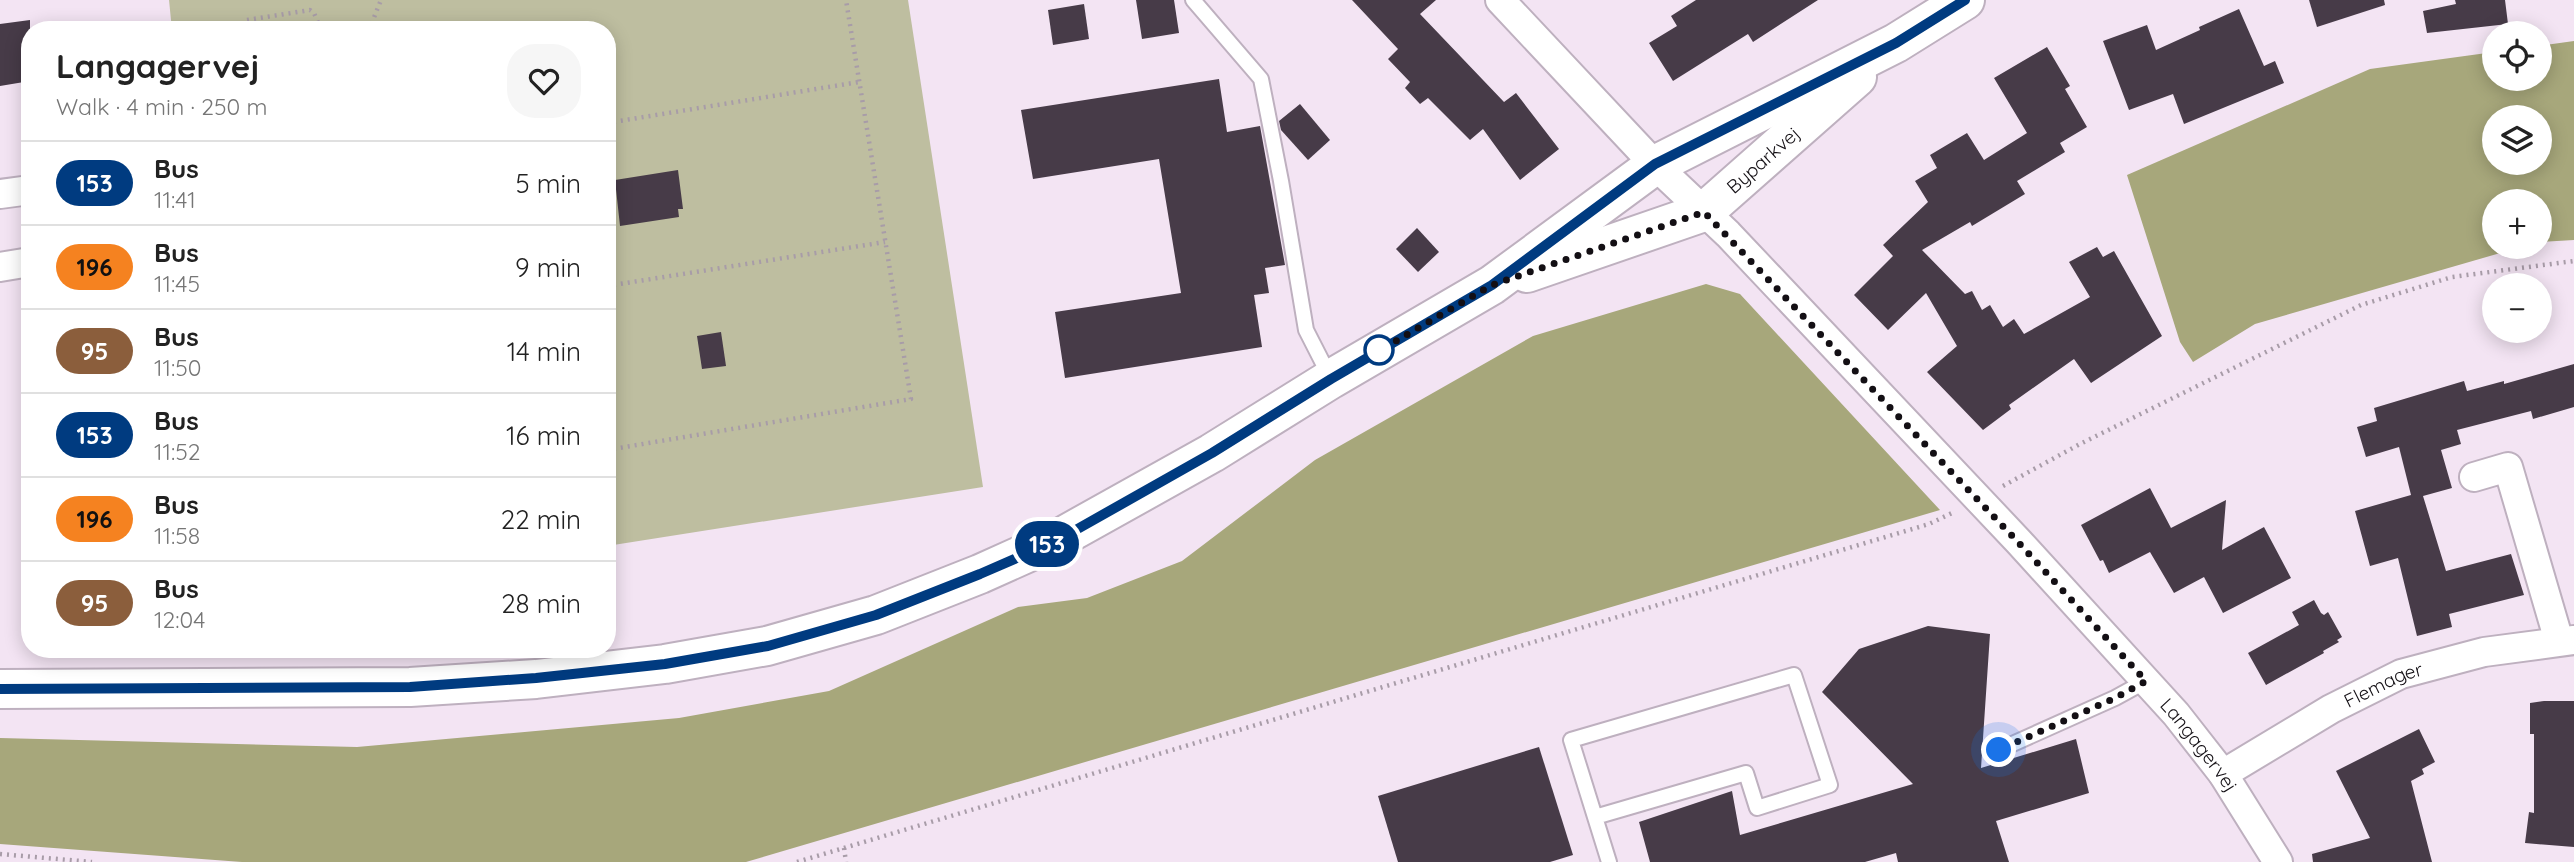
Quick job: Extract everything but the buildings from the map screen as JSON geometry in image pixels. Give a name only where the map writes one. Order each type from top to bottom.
[{"type":"street","name":"Langagervej","points":[[1500,0],[1978,500],[2176,714],[2223,775],[2278,862]]},
{"type":"street","name":"Byparkvej","points":[[0,689],[410,687],[536,678],[665,664],[768,646],[876,615],[1058,540],[1212,453],[1331,379],[1492,285],[1655,164],[1896,43],[1965,0]]},
{"type":"street","name":"Byparkvej","points":[[1492,285],[1704,212],[1896,43]]},
{"type":"street","points":[[0,194],[21,191]]},
{"type":"street","points":[[0,267],[21,264]]},
{"type":"street","name":"Flemager","points":[[2223,775],[2331,709],[2401,674],[2484,652],[2567,640],[2508,467],[2474,477]]},
{"type":"lane","points":[[1193,0],[1261,79],[1306,330],[1331,379]]},
{"type":"lane","points":[[1595,817],[1746,773],[1757,808],[1830,785],[1794,676],[1571,740],[1609,862]]},
{"type":"lane","points":[[1999,750],[2115,698],[2146,681]]},
{"type":"path","points":[[372,21],[380,0]]},
{"type":"path","points":[[616,448],[911,399],[846,0]]},
{"type":"path","points":[[247,20],[310,10],[317,21]]},
{"type":"path","points":[[616,122],[859,82]]},
{"type":"path","points":[[616,285],[885,242]]},
{"type":"path","points":[[797,862],[1929,524],[2080,444],[2361,305],[2452,277],[2574,261]]},
{"type":"path","points":[[845,848],[846,862]]},
{"type":"path","points":[[0,854],[92,862]]},
{"type":"green space","points":[[169,0],[908,0],[983,487],[616,545],[616,21],[171,21]]},
{"type":"green space","points":[[2574,41],[2574,240],[2552,241],[2552,189],[2482,189],[2482,258],[2255,324],[2193,362],[2180,342],[2127,175],[2370,69],[2482,54],[2482,91],[2552,91],[2552,44]]},
{"type":"green space","points":[[1706,284],[1740,294],[1940,510],[746,862],[242,862],[0,844],[0,738],[357,747],[679,718],[829,691],[1018,607],[1087,598],[1182,561],[1315,460],[1533,336]]},
{"type":"bus line","name":"153","points":[[0,689],[410,687],[536,678],[665,664],[768,646],[876,615],[1058,540],[1212,453],[1331,379],[1492,285],[1655,164],[1896,43],[1965,0]]},
{"type":"route","points":[[1379,350],[1377,352],[1492,285],[1704,212],[1728,234],[2146,681],[2115,698],[1999,750]]}]
